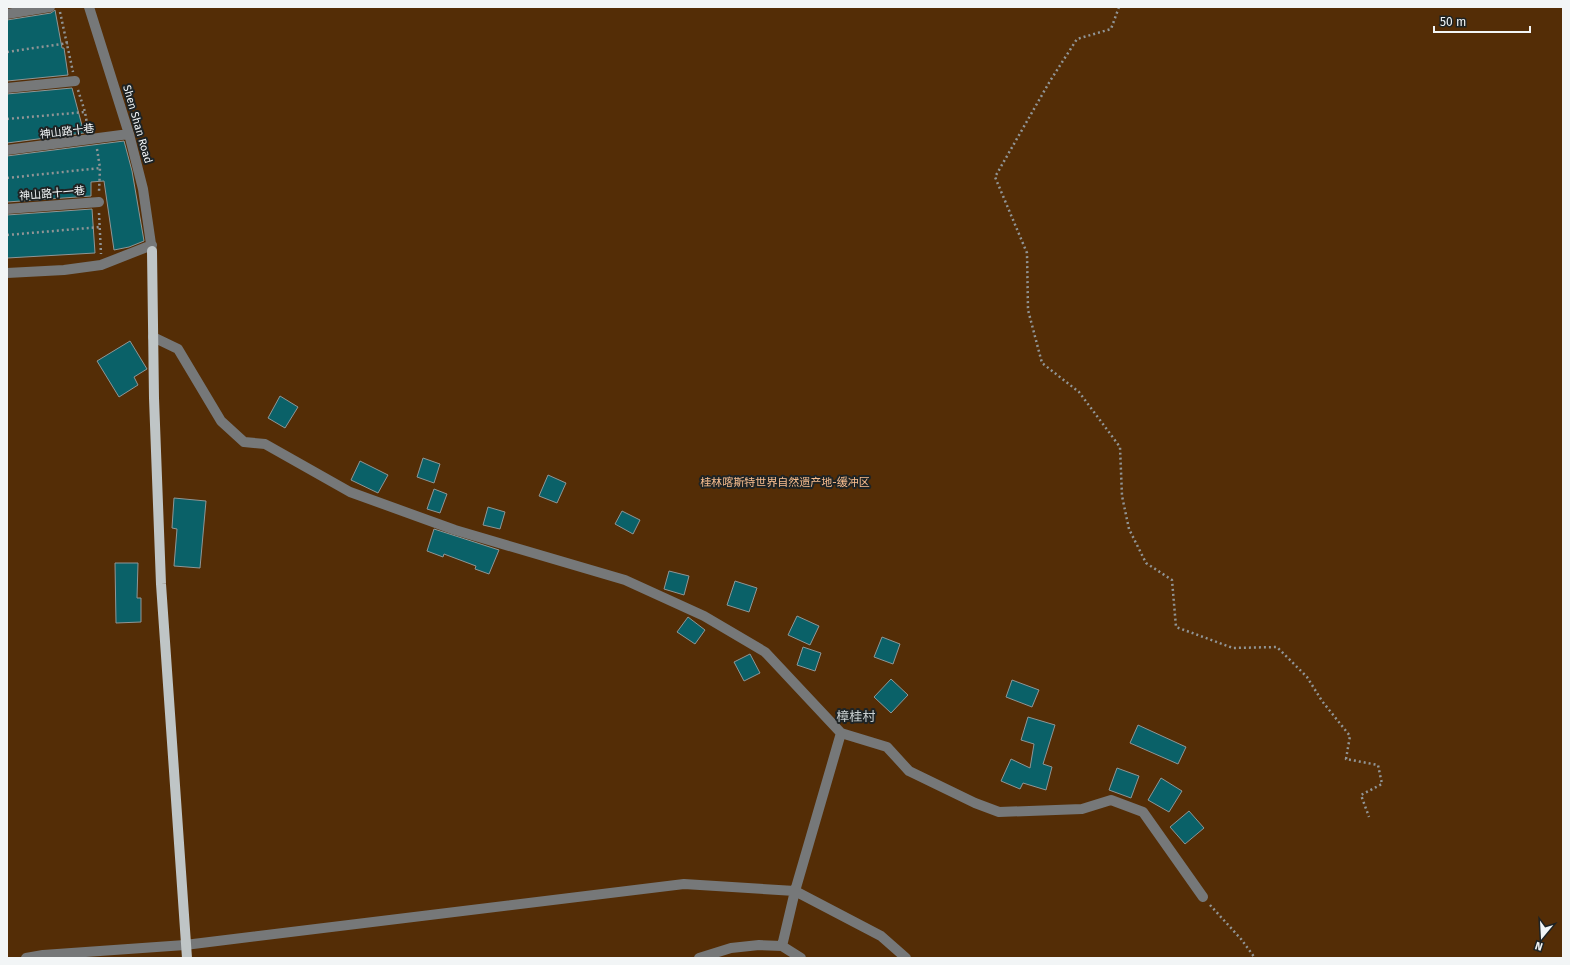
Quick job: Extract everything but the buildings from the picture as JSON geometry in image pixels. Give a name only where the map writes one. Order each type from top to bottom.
[{"type":"main road","points":[[152,248],[153,337],[161,584],[186,958]]},
{"type":"street","points":[[7,14],[50,7]]},
{"type":"street","name":"Shen Shan Road","points":[[89,7],[129,134],[144,189],[152,248]]},
{"type":"street","points":[[7,88],[75,81]]},
{"type":"street","name":"神山路十巷","points":[[7,150],[129,134]]},
{"type":"street","name":"神山路十一巷","points":[[7,209],[99,202]]},
{"type":"street","points":[[7,273],[64,270],[101,265],[152,248]]},
{"type":"street","points":[[153,337],[178,349],[221,421],[244,442],[265,444],[350,492],[455,530],[625,580],[704,616],[765,652],[841,733],[887,747],[909,771],[975,803],[999,812],[1082,809],[1111,800],[1143,812],[1203,897]]},
{"type":"street","points":[[782,946],[795,892],[841,733]]},
{"type":"street","points":[[26,958],[43,955],[186,945],[684,884],[795,892],[881,936],[906,958]]},
{"type":"street","points":[[699,958],[731,948],[759,945],[782,946],[801,958]]},
{"type":"path","points":[[1119,7],[1111,29],[1077,40],[1050,81],[995,177],[1027,253],[1028,310],[1042,363],[1079,392],[1120,447],[1122,496],[1129,529],[1146,563],[1172,580],[1176,627],[1233,648],[1277,647],[1307,677],[1322,701],[1350,736],[1346,759],[1378,765],[1382,784],[1361,795],[1369,817]]},
{"type":"path","points":[[7,52],[68,43]]},
{"type":"path","points":[[7,119],[85,112]]},
{"type":"path","points":[[7,178],[100,168]]},
{"type":"path","points":[[7,235],[100,227]]},
{"type":"path","points":[[1203,897],[1241,939],[1255,958]]},
{"type":"green space","name":"桂林喀斯特世界自然遗产地-缓冲区","points":[[7,7],[1563,7],[1563,958],[7,958]]},
{"type":"district","name":"樟桂村","points":[[856,716]]}]
